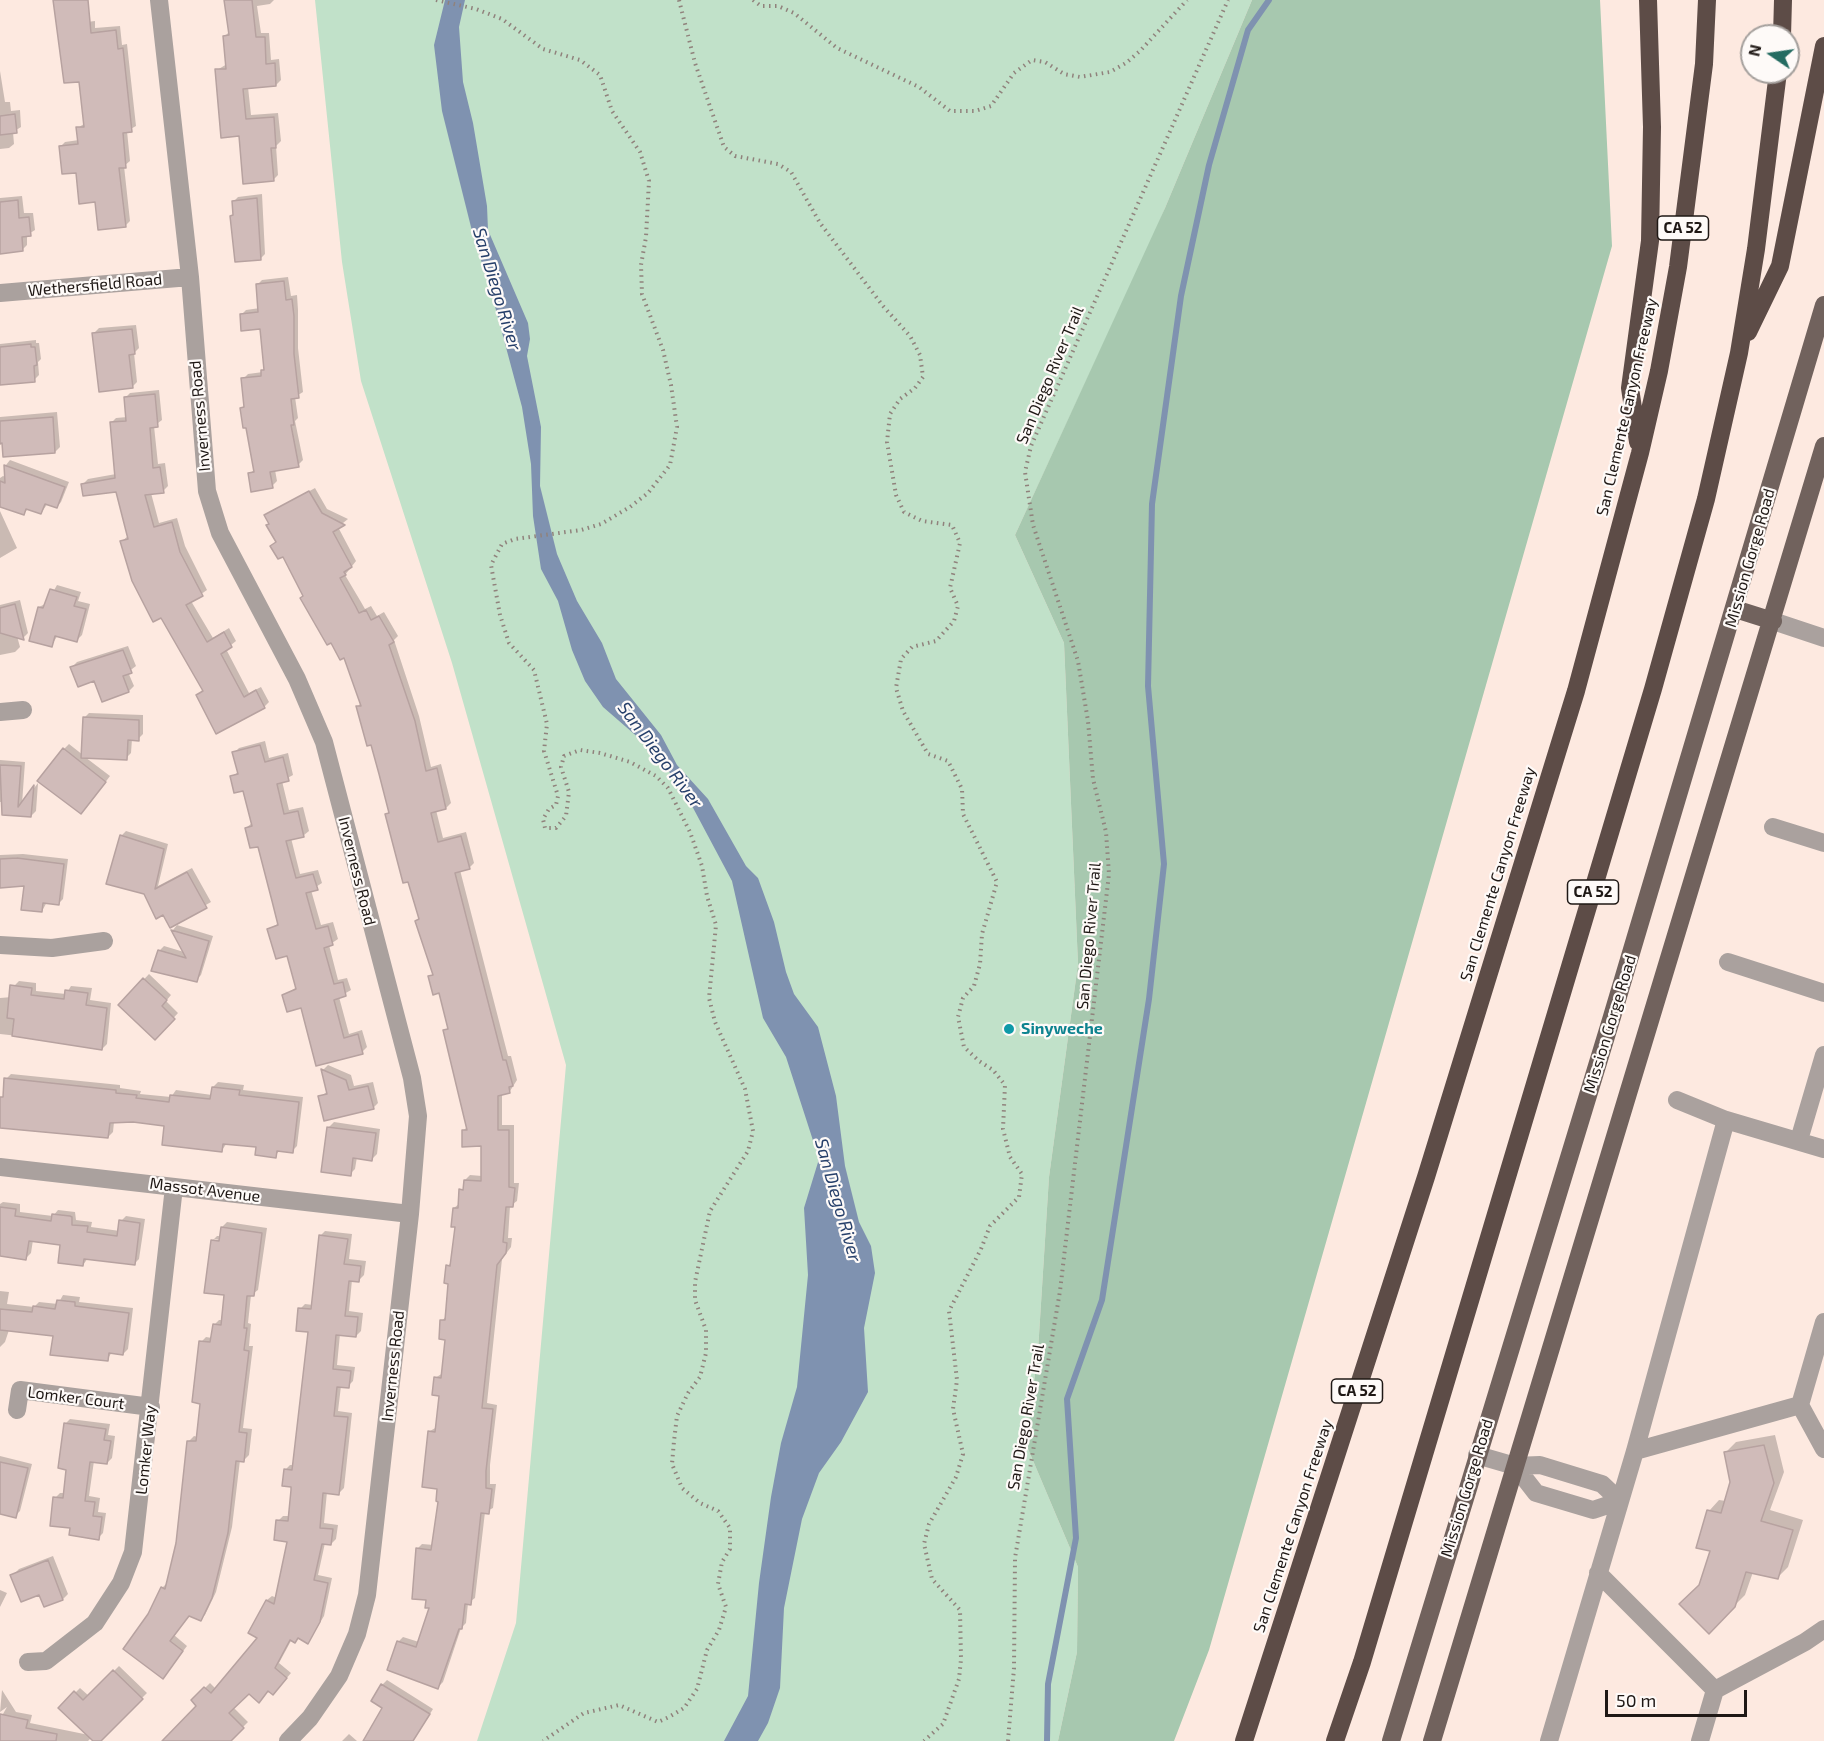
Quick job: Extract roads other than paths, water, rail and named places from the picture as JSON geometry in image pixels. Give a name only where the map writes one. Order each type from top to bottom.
[{"type":"highway","points":[[1640,453],[1630,388],[1650,241],[1652,127],[1648,0]]},
{"type":"highway","name":"San Clemente Canyon Freeway","points":[[1244,1741],[1426,1177],[1572,702],[1640,453],[1659,371],[1678,267],[1704,63],[1707,0]]},
{"type":"highway","points":[[1782,24],[1783,0]]},
{"type":"highway","points":[[1738,353],[1780,266],[1824,46]]},
{"type":"highway","name":"CA 52","points":[[1335,1741],[1366,1651],[1653,689],[1706,499],[1738,353],[1756,249],[1777,84]]},
{"type":"main road","name":"Mission Gorge Road","points":[[1391,1741],[1735,609],[1824,305]]},
{"type":"main road","points":[[1432,1741],[1773,621],[1824,446]]},
{"type":"main road","points":[[1735,609],[1773,621]]},
{"type":"street","name":"Inverness Road","points":[[159,0],[190,277],[204,469],[213,512],[227,549],[300,686],[324,742],[412,1078],[418,1116],[410,1214],[363,1615],[339,1676],[310,1718],[288,1741]]},
{"type":"street","name":"Wethersfield Road","points":[[0,293],[190,277]]},
{"type":"street","points":[[1773,621],[1824,638]]},
{"type":"street","points":[[0,712],[23,710]]},
{"type":"street","points":[[1773,827],[1824,843]]},
{"type":"street","points":[[0,945],[52,948],[104,941]]},
{"type":"street","points":[[1728,962],[1824,993]]},
{"type":"street","points":[[1799,1140],[1824,1055]]},
{"type":"street","points":[[1677,1100],[1726,1120],[1824,1149]]},
{"type":"street","points":[[1549,1741],[1635,1451],[1726,1120]]},
{"type":"street","name":"Massot Avenue","points":[[0,1167],[410,1214]]},
{"type":"street","name":"Lomker Way","points":[[27,1662],[46,1661],[94,1623],[121,1583],[137,1535],[174,1187]]},
{"type":"street","points":[[1824,1322],[1800,1406],[1824,1449]]},
{"type":"street","name":"Lomker Court","points":[[17,1410],[20,1390],[151,1407]]},
{"type":"street","points":[[1635,1451],[1800,1406]]},
{"type":"street","points":[[1477,1455],[1515,1466],[1540,1465],[1602,1484],[1620,1501]]},
{"type":"street","points":[[1515,1466],[1536,1493],[1593,1510],[1620,1501]]},
{"type":"street","points":[[1598,1573],[1715,1690]]},
{"type":"street","points":[[1700,1741],[1715,1690],[1805,1642],[1824,1629]]},
{"type":"street","points":[[1805,1642],[1824,1648]]},
{"type":"water","name":"San Diego River","points":[[445,0],[465,0],[459,27],[463,82],[473,123],[487,206],[488,230],[528,323],[530,339],[527,356],[541,427],[540,486],[557,554],[577,601],[602,643],[616,679],[661,735],[677,765],[708,799],[746,866],[758,878],[774,922],[786,972],[794,994],[818,1027],[836,1096],[845,1166],[859,1222],[871,1246],[875,1273],[864,1328],[868,1392],[841,1442],[819,1473],[802,1519],[784,1608],[780,1688],[768,1723],[758,1741],[724,1741],[748,1696],[759,1583],[771,1497],[781,1443],[797,1387],[808,1275],[804,1208],[819,1159],[786,1057],[763,1018],[732,881],[683,789],[648,746],[603,707],[585,681],[572,650],[558,601],[541,569],[533,516],[531,464],[522,407],[489,284],[474,239],[442,111],[434,45]]},
{"type":"waterway","points":[[1047,1741],[1048,1684],[1076,1538],[1067,1399],[1102,1300],[1149,999],[1164,864],[1148,686],[1152,504],[1181,296],[1209,165],[1248,30],[1269,0]]},
{"type":"place","name":"Sinyweche","points":[[1009,1029]]}]
